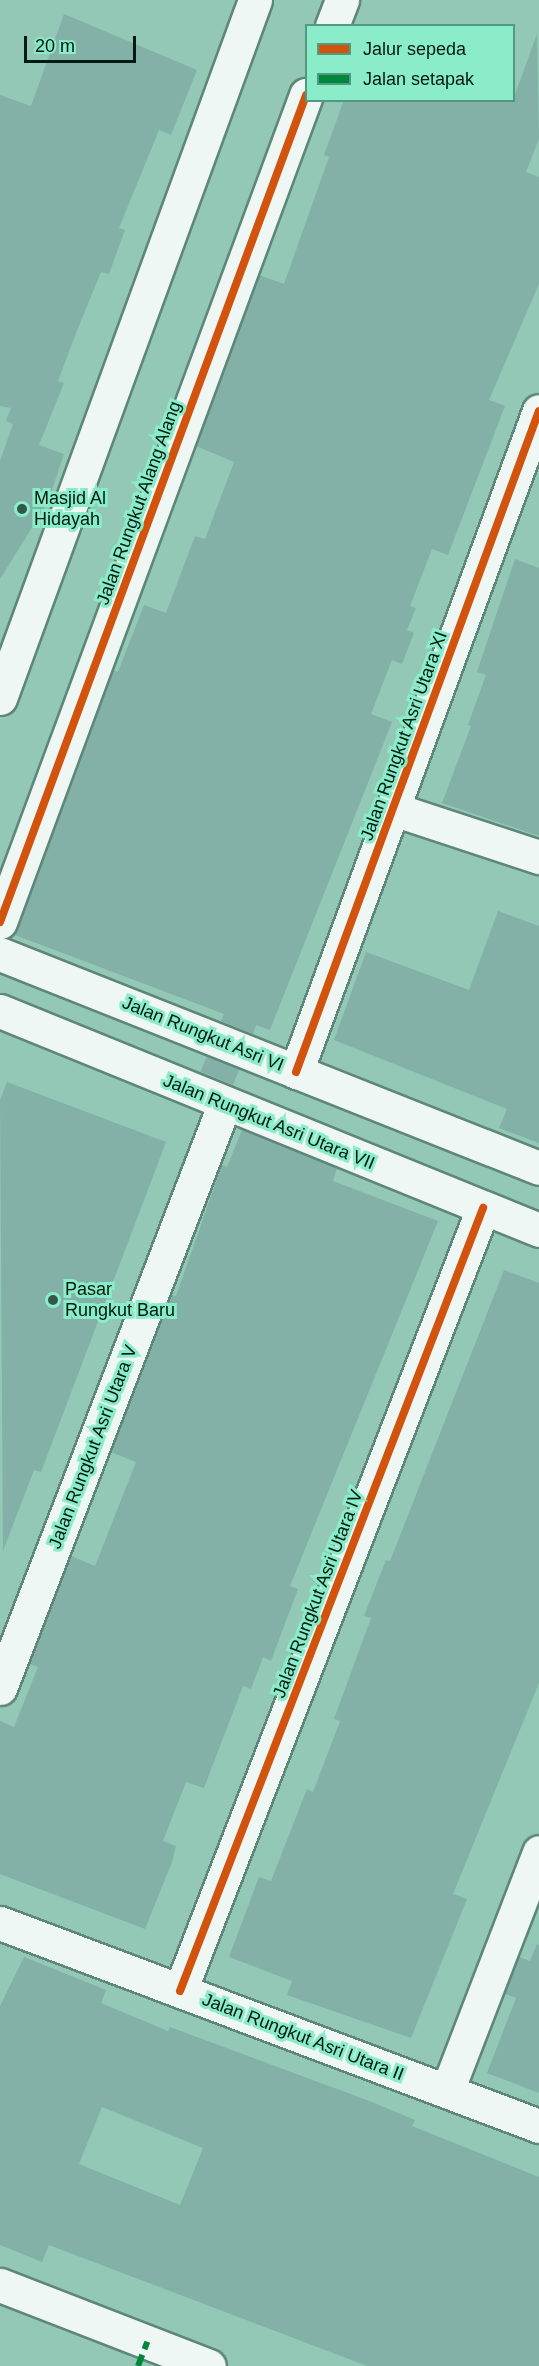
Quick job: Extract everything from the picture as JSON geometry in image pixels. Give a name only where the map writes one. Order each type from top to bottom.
[{"type":"street","points":[[0,698],[255,0]]},
{"type":"street","points":[[333,24],[342,0]]},
{"type":"street","name":"Jalan Rungkut Alang Alang","points":[[0,922],[305,98]]},
{"type":"street","name":"Jalan Rungkut Asri Utara XI","points":[[296,1072],[539,411]]},
{"type":"street","points":[[393,809],[539,858]]},
{"type":"street","name":"Jalan Rungkut Asri VI","points":[[0,954],[539,1168]]},
{"type":"street","name":"Jalan Rungkut Asri Utara VII","points":[[0,1011],[224,1105],[539,1230]]},
{"type":"street","name":"Jalan Rungkut Asri Utara V","points":[[0,1688],[224,1105]]},
{"type":"street","name":"Jalan Rungkut Asri Utara IV","points":[[180,1991],[483,1208]]},
{"type":"street","points":[[447,2091],[539,1852]]},
{"type":"street","name":"Jalan Rungkut Asri Utara II","points":[[0,1923],[539,2126]]},
{"type":"street","points":[[0,2285],[142,2354],[209,2366]]},
{"type":"building","points":[[64,14],[197,70],[171,135],[159,130],[119,228],[125,230],[109,274],[101,272],[78,328],[58,381],[64,383],[39,445],[64,454],[48,502],[0,579],[0,461],[13,424],[6,421],[11,408],[0,406],[0,95],[31,106]]},
{"type":"building","points":[[537,34],[539,139],[526,172],[539,177],[539,284],[489,400],[505,406],[448,555],[432,549],[410,606],[416,608],[407,630],[414,633],[402,664],[392,660],[371,714],[392,722],[270,1030],[256,1025],[253,1034],[221,1021],[224,1014],[15,935],[113,670],[118,672],[144,605],[166,613],[195,536],[205,539],[234,462],[196,446],[259,275],[284,284],[329,157],[324,155],[343,102],[515,102],[515,94]]},
{"type":"building","points":[[515,559],[539,568],[539,836],[442,803],[471,726],[468,725],[486,675],[477,672]]},
{"type":"building","points":[[498,911],[539,926],[539,1143],[499,1128],[507,1109],[334,1040],[366,952],[469,990]]},
{"type":"building","points":[[207,1056],[239,1069],[233,1085],[201,1072]]},
{"type":"building","name":"Pasar Rungkut Baru","points":[[7,1082],[166,1142],[41,1472],[34,1470],[3,1551],[0,1100]]},
{"type":"building","points":[[242,1130],[337,1168],[333,1181],[438,1221],[290,1586],[298,1589],[271,1661],[263,1657],[251,1689],[243,1686],[204,1788],[186,1782],[163,1841],[176,1846],[172,1862],[145,1929],[0,1874],[0,1721],[14,1727],[38,1667],[29,1664],[71,1556],[95,1566],[136,1462],[111,1452],[172,1295],[176,1296],[222,1165],[227,1167]]},
{"type":"building","points":[[504,1270],[539,1283],[539,1683],[453,1894],[467,1899],[411,2038],[287,1995],[292,1981],[229,1957],[259,1877],[271,1881],[307,1789],[313,1792],[340,1721],[334,1719],[371,1618],[364,1616],[386,1560],[390,1561]]},
{"type":"building","points":[[537,1944],[539,1945],[539,2093],[487,2073],[516,1998],[505,1994],[519,1957],[530,1961]]},
{"type":"building","points":[[24,1957],[106,1990],[101,2003],[168,2031],[170,2027],[372,2102],[415,2120],[412,2126],[539,2177],[539,2366],[367,2366],[49,2245],[42,2262],[0,2245],[0,2006]],"holes":[[[102,2107],[203,2148],[180,2205],[79,2164]]]},
{"type":"marked path","points":[[138,2366],[147,2342]]},
{"type":"cycle path","points":[[0,922],[305,98]]},
{"type":"cycle path","points":[[296,1072],[539,411]]},
{"type":"cycle path","points":[[180,1991],[483,1208]]},
{"type":"place","name":"Masjid Al Hidayah","points":[[22,509]]},
{"type":"place","name":"Pasar Rungkut Baru","points":[[53,1300]]}]
